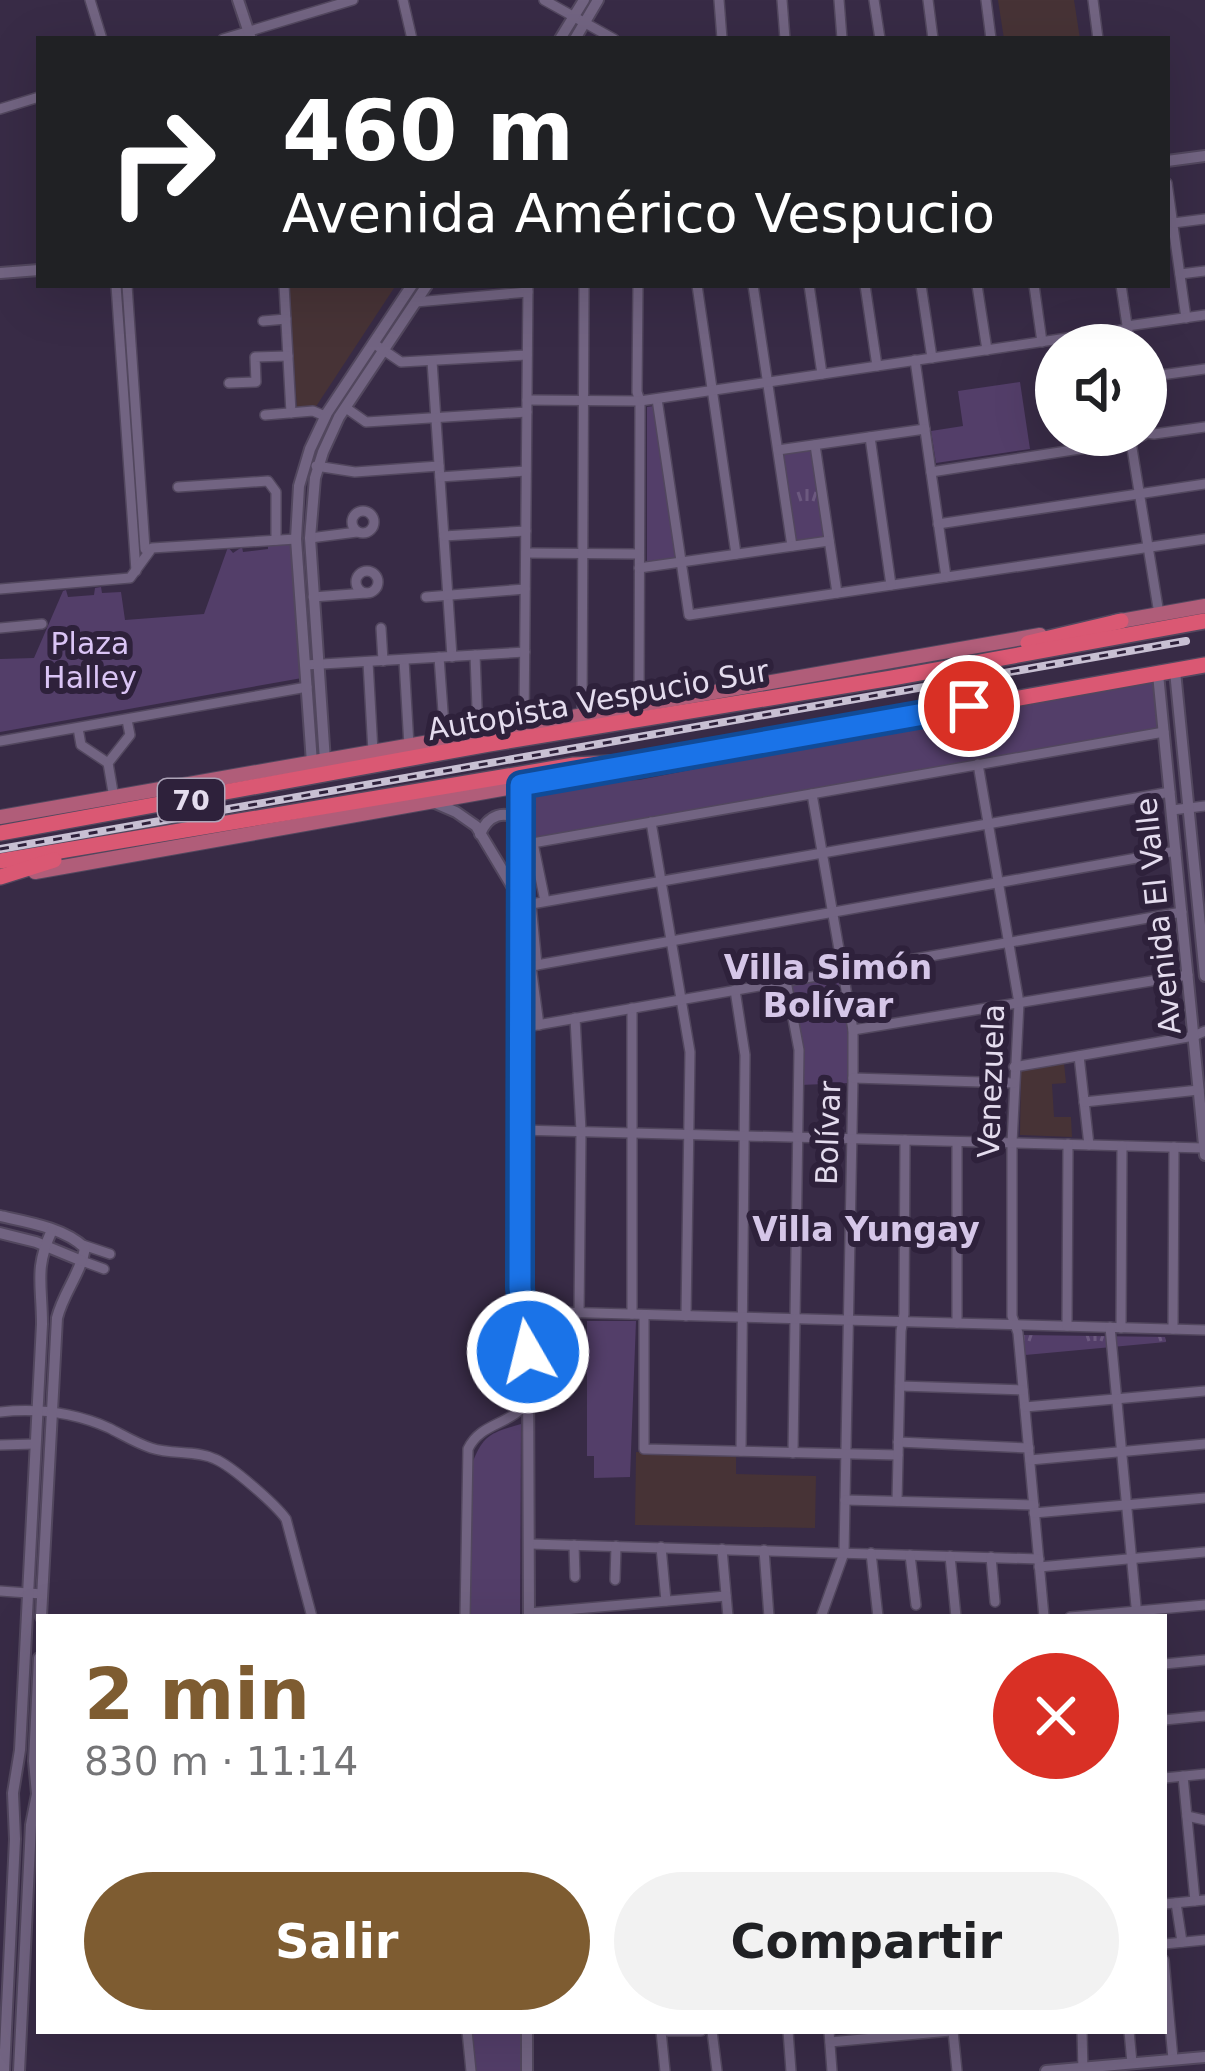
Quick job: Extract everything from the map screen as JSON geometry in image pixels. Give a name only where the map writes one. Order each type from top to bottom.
[{"type":"highway","points":[[892,678],[953,659],[1120,621]]},
{"type":"highway","name":"Autopista Vespucio Sur","points":[[0,833],[1205,621]]},
{"type":"highway","name":"70","points":[[670,760],[1205,665]]},
{"type":"highway","name":"Autopista Vespucio Sur","points":[[0,861],[574,765],[670,760]]},
{"type":"highway","points":[[0,877],[110,842]]},
{"type":"main road","points":[[0,817],[1205,606]]},
{"type":"main road","points":[[0,877],[670,760]]},
{"type":"street","points":[[90,0],[101,36]]},
{"type":"street","points":[[238,0],[249,35],[353,0]]},
{"type":"street","points":[[403,0],[411,36]]},
{"type":"street","points":[[544,0],[608,36]]},
{"type":"street","points":[[576,36],[584,0]]},
{"type":"street","points":[[563,36],[598,0]]},
{"type":"street","points":[[719,0],[722,36]]},
{"type":"street","points":[[782,0],[785,36]]},
{"type":"street","points":[[839,0],[842,36]]},
{"type":"street","points":[[874,0],[880,36]]},
{"type":"street","points":[[928,0],[933,36]]},
{"type":"street","points":[[986,0],[992,36]]},
{"type":"street","points":[[1093,0],[1098,36]]},
{"type":"street","points":[[0,109],[36,98]]},
{"type":"street","points":[[1170,161],[1205,156]]},
{"type":"street","points":[[1170,203],[1186,318]]},
{"type":"street","points":[[1173,223],[1205,218]]},
{"type":"street","points":[[0,271],[36,270]]},
{"type":"street","points":[[1180,274],[1205,271]]},
{"type":"street","points":[[116,288],[144,549],[136,572]]},
{"type":"street","points":[[3,589],[123,579],[136,572],[144,549],[128,288]]},
{"type":"street","points":[[284,288],[291,413]]},
{"type":"street","points":[[312,465],[410,288]]},
{"type":"street","points":[[318,762],[303,538],[312,465],[325,416],[425,288]]},
{"type":"street","points":[[416,302],[528,288],[524,726]]},
{"type":"street","points":[[582,716],[584,288]]},
{"type":"street","points":[[638,288],[638,706]]},
{"type":"street","points":[[697,288],[736,554]]},
{"type":"street","points":[[753,288],[792,546]]},
{"type":"street","points":[[809,288],[822,374]]},
{"type":"street","points":[[865,288],[878,366]]},
{"type":"street","points":[[921,288],[932,358]]},
{"type":"street","points":[[977,288],[987,350]]},
{"type":"street","points":[[1034,288],[1040,324]]},
{"type":"street","points":[[1122,288],[1128,324]]},
{"type":"street","points":[[1147,324],[1205,315]]},
{"type":"street","points":[[263,321],[286,319]]},
{"type":"street","points":[[346,408],[366,422],[584,401],[640,401],[1035,342]]},
{"type":"street","points":[[378,347],[401,362],[527,355]]},
{"type":"street","points":[[229,383],[256,382],[255,357],[288,356]]},
{"type":"street","points":[[915,360],[946,577]]},
{"type":"street","points":[[432,361],[452,657]]},
{"type":"street","points":[[1167,374],[1205,369]]},
{"type":"street","points":[[657,399],[689,615],[1205,539]]},
{"type":"street","points":[[265,415],[313,411],[325,416]]},
{"type":"street","points":[[1167,432],[1205,427]]},
{"type":"street","points":[[778,450],[925,429]]},
{"type":"street","points":[[869,437],[891,585]]},
{"type":"street","points":[[814,445],[837,593]]},
{"type":"street","points":[[931,472],[1035,454]]},
{"type":"street","points":[[1134,456],[1159,614]]},
{"type":"street","points":[[312,465],[355,472],[526,471]]},
{"type":"street","points":[[178,487],[268,481],[276,492],[276,541]]},
{"type":"street","points":[[938,524],[1205,484]]},
{"type":"street","points":[[444,536],[526,531]]},
{"type":"street","points":[[144,549],[357,532]]},
{"type":"street","points":[[303,538],[313,597],[307,687],[318,762]]},
{"type":"street","points":[[639,568],[829,541]]},
{"type":"street","points":[[526,554],[639,554]]},
{"type":"street","points":[[426,597],[525,589]]},
{"type":"street","points":[[313,597],[366,592]]},
{"type":"street","points":[[0,628],[42,624]]},
{"type":"street","points":[[381,628],[383,661]]},
{"type":"street","points":[[311,664],[525,652]]},
{"type":"street","points":[[475,655],[478,734]]},
{"type":"street","points":[[439,657],[445,739]]},
{"type":"street","points":[[404,660],[409,746]]},
{"type":"street","points":[[368,662],[373,752]]},
{"type":"street","name":"Avenida El Valle","points":[[1167,672],[1181,731],[1200,867],[1205,975]]},
{"type":"street","name":"Avenida El Valle","points":[[1167,672],[1164,732],[1188,975],[1199,1033],[1205,1151]]},
{"type":"street","points":[[0,741],[307,687]]},
{"type":"street","points":[[108,763],[130,735],[127,720]]},
{"type":"street","points":[[78,728],[81,745],[108,763],[114,798]]},
{"type":"street","points":[[1168,770],[1181,731]]},
{"type":"street","points":[[527,844],[1164,732]]},
{"type":"street","name":"Venezuela","points":[[978,764],[1019,1003],[1012,1143],[1012,1316],[1018,1333],[1044,1614]]},
{"type":"street","points":[[521,785],[521,821],[545,901]]},
{"type":"street","points":[[524,903],[1170,792]]},
{"type":"street","name":"Bolívar","points":[[812,794],[853,1030],[854,1078],[844,1552],[822,1614]]},
{"type":"street","points":[[430,801],[468,819],[524,903]]},
{"type":"street","points":[[1172,811],[1205,806]]},
{"type":"street","points":[[481,834],[487,821],[499,814],[521,821]]},
{"type":"street","points":[[651,822],[690,1052],[686,1316]]},
{"type":"street","points":[[527,844],[524,903],[539,1024]]},
{"type":"street","points":[[530,966],[1176,851]]},
{"type":"street","points":[[520,1028],[1181,912]]},
{"type":"street","points":[[529,1614],[529,1400],[527,1344],[520,1311],[520,1028],[530,966]]},
{"type":"street","points":[[853,1030],[1188,975]]},
{"type":"street","points":[[786,981],[799,1050],[793,1453]]},
{"type":"street","points":[[735,990],[744,1047],[741,1451]]},
{"type":"street","points":[[632,1008],[644,1449],[898,1455]]},
{"type":"street","points":[[575,1018],[581,1132],[580,1313]]},
{"type":"street","points":[[1014,1067],[1199,1033]]},
{"type":"street","points":[[1079,1056],[1089,1145]]},
{"type":"street","points":[[854,1078],[1014,1083]]},
{"type":"street","points":[[1084,1102],[1199,1090]]},
{"type":"street","points":[[520,1130],[1205,1151]]},
{"type":"street","points":[[897,1501],[905,1140]]},
{"type":"street","points":[[957,1323],[958,1142]]},
{"type":"street","points":[[1067,1326],[1068,1144]]},
{"type":"street","points":[[1122,1146],[1116,1399],[1136,1614],[1205,1605]]},
{"type":"street","points":[[1173,1329],[1174,1147]]},
{"type":"street","points":[[0,1216],[52,1230],[104,1269]]},
{"type":"street","points":[[4,2071],[16,1827],[10,1771],[23,1690],[42,1316],[38,1275],[52,1230]]},
{"type":"street","points":[[0,1233],[45,1246],[110,1254]]},
{"type":"street","points":[[41,1614],[58,1310],[83,1251]]},
{"type":"street","points":[[520,1311],[1205,1330]]},
{"type":"street","points":[[39,1370],[54,1370]]},
{"type":"street","points":[[899,1386],[1023,1390]]},
{"type":"street","points":[[1025,1407],[1205,1391]]},
{"type":"street","points":[[466,1614],[467,1449],[481,1431],[515,1417],[529,1400]]},
{"type":"street","points":[[0,1412],[37,1411],[87,1420],[156,1450],[207,1456],[224,1464],[286,1519],[311,1614]]},
{"type":"street","points":[[898,1442],[1029,1454],[1205,1444]]},
{"type":"street","points":[[0,1445],[35,1444]]},
{"type":"street","points":[[845,1500],[1034,1509],[1205,1498]]},
{"type":"street","points":[[530,1544],[991,1557],[1039,1563],[1205,1552]]},
{"type":"street","points":[[574,1545],[575,1577]]},
{"type":"street","points":[[615,1580],[616,1546]]},
{"type":"street","points":[[662,1547],[666,1601]]},
{"type":"street","points":[[722,1549],[728,1614]]},
{"type":"street","points":[[764,1550],[769,1614]]},
{"type":"street","points":[[871,1553],[878,1614]]},
{"type":"street","points":[[910,1555],[916,1605]]},
{"type":"street","points":[[950,1556],[956,1614]]},
{"type":"street","points":[[991,1557],[995,1602]]},
{"type":"street","points":[[0,1591],[42,1594]]},
{"type":"street","points":[[555,1614],[726,1596]]},
{"type":"street","points":[[1167,1664],[1205,1660]]},
{"type":"street","points":[[23,1690],[36,1691]]},
{"type":"street","points":[[1167,1720],[1205,1716]]},
{"type":"street","points":[[36,1726],[36,1783]]},
{"type":"street","points":[[1167,1778],[1205,1774]]},
{"type":"street","points":[[1182,1942],[1170,1904],[1200,1901],[1183,1776]]},
{"type":"street","points":[[19,2071],[36,1799]]},
{"type":"street","points":[[1187,1816],[1205,1820]]},
{"type":"street","points":[[12,1904],[27,1905]]},
{"type":"street","points":[[1167,1944],[1205,1940],[1205,1951]]},
{"type":"street","points":[[1167,1993],[1173,2060]]},
{"type":"street","points":[[3,2025],[21,2026]]},
{"type":"street","points":[[467,2034],[471,2071]]},
{"type":"street","points":[[527,2034],[527,2071]]},
{"type":"street","points":[[664,2034],[665,2071]]},
{"type":"street","points":[[712,2034],[717,2071]]},
{"type":"street","points":[[788,2034],[791,2071]]},
{"type":"street","points":[[832,2071],[830,2036],[879,2034]]},
{"type":"street","points":[[952,2034],[957,2071]]},
{"type":"street","points":[[1082,2034],[1084,2069]]},
{"type":"street","points":[[1129,2034],[1132,2063]]},
{"type":"street","points":[[1046,2071],[1205,2057]]},
{"type":"shaded area","points":[[998,0],[1074,0],[1080,36],[1004,36]]},
{"type":"shaded area","points":[[289,288],[394,288],[315,408],[297,409]]},
{"type":"shaded area","points":[[1064,1063],[1066,1083],[1052,1084],[1054,1117],[1071,1117],[1072,1137],[1020,1135],[1021,1070]]},
{"type":"shaded area","points":[[636,1452],[736,1455],[736,1474],[816,1476],[815,1528],[635,1525]]},
{"type":"green space","points":[[1020,382],[1030,449],[936,463],[931,431],[963,426],[958,391]]},
{"type":"green space","points":[[654,406],[676,558],[647,562],[647,407]]},
{"type":"green space","points":[[813,448],[826,539],[794,543],[780,452]]},
{"type":"green space","name":"Plaza Halley","points":[[268,544],[292,544],[302,678],[0,732],[0,659],[34,658],[63,591],[68,597],[94,595],[95,588],[101,587],[102,593],[121,592],[125,620],[204,614],[228,547],[233,553],[242,547],[243,552],[268,549]]},
{"type":"green space","points":[[1153,679],[1159,730],[526,841],[528,793],[570,783],[639,780]]},
{"type":"green space","points":[[838,975],[849,1034],[849,1083],[800,1085],[788,985]]},
{"type":"green space","points":[[587,1321],[636,1321],[630,1477],[594,1478],[594,1456],[587,1456]]},
{"type":"green space","points":[[1022,1335],[1165,1337],[1166,1342],[1025,1355]]},
{"type":"green space","points":[[521,1424],[520,1614],[470,1614],[471,1466],[488,1437]]},
{"type":"green space","points":[[471,2034],[520,2034],[521,2071],[474,2071]]},
{"type":"railway","points":[[0,849],[1186,641]]},
{"type":"district","name":"Villa Simón Bolívar","points":[[828,986]]},
{"type":"district","name":"Villa Yungay","points":[[866,1229]]},
{"type":"route","points":[[528,1352],[520,1311],[521,785],[969,706]]}]
